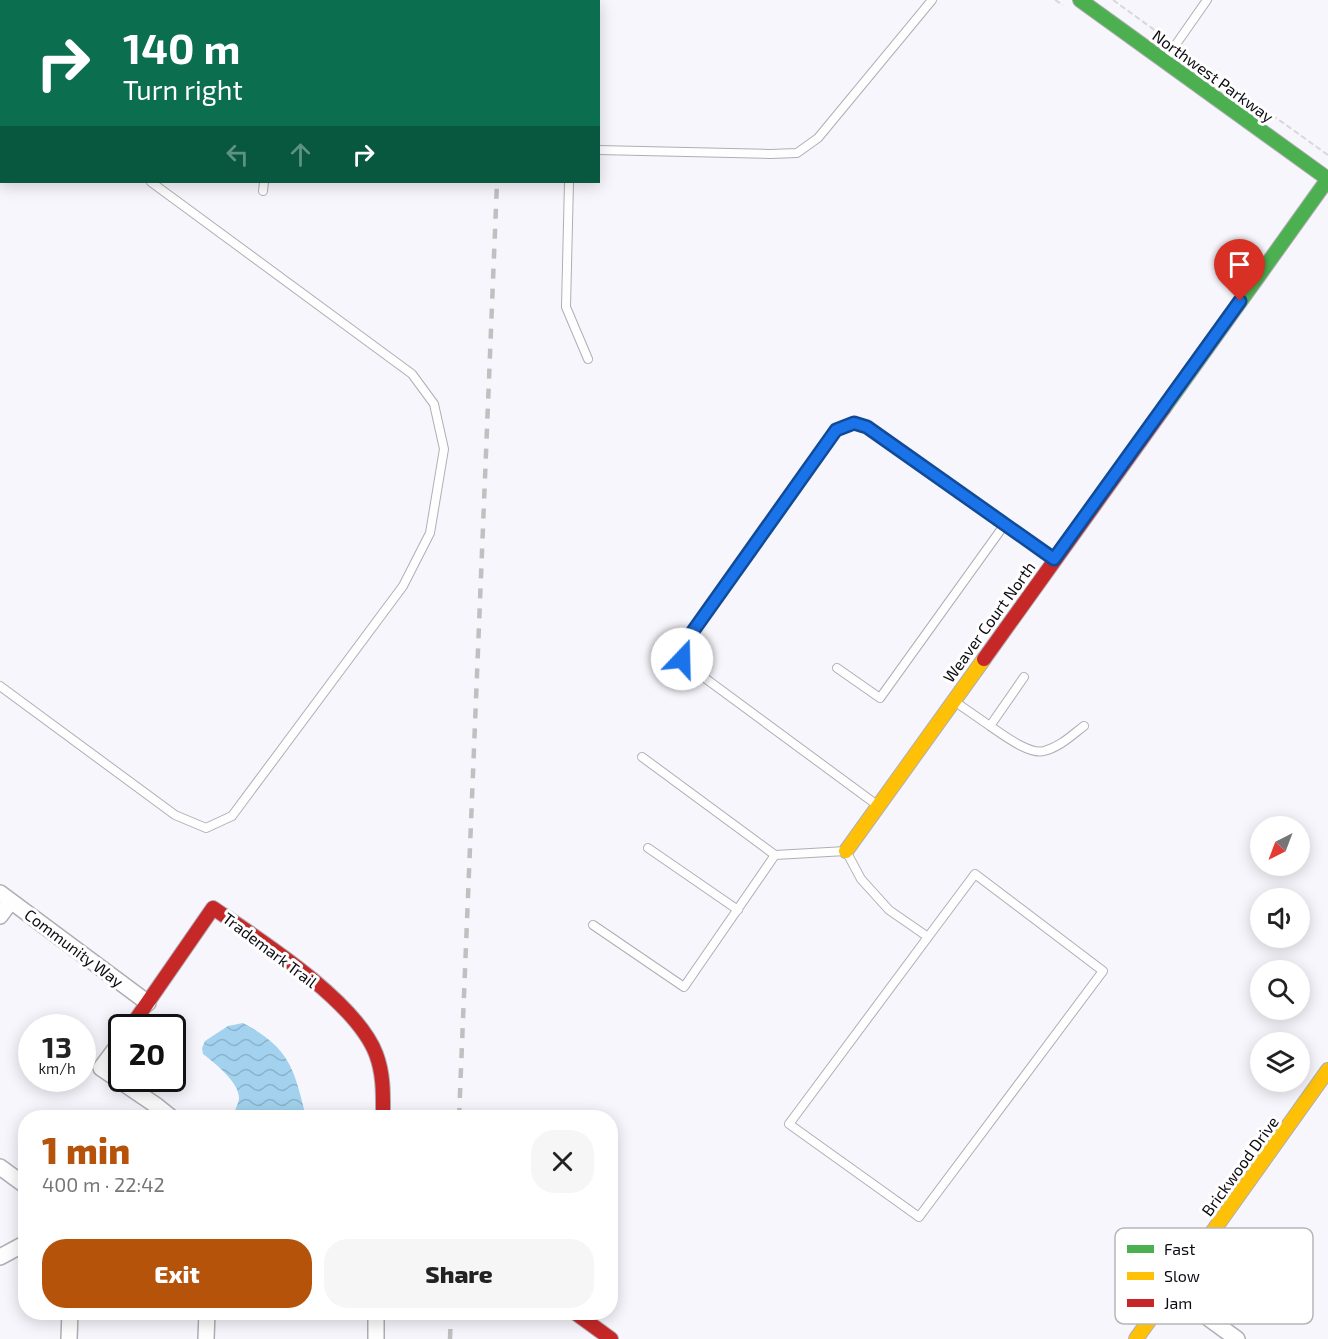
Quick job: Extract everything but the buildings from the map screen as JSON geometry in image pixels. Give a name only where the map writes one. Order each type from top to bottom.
[{"type":"street","name":"Northwest Parkway","points":[[1080,0],[1328,179]]},
{"type":"street","name":"Weaver Court North","points":[[846,851],[1328,179]]},
{"type":"street","points":[[0,915],[5,897]]},
{"type":"street","name":"Community Way","points":[[5,897],[148,1003]]},
{"type":"street","name":"Trademark Trail","points":[[148,1003],[213,908],[288,960],[330,995],[366,1034],[376,1053],[383,1076],[383,1110]]},
{"type":"street","points":[[140,1014],[148,1003]]},
{"type":"street","points":[[108,1059],[101,1068],[108,1073]]},
{"type":"street","name":"Brickwood Drive","points":[[1215,1228],[1328,1070]]},
{"type":"street","points":[[136,1092],[162,1110]]},
{"type":"street","points":[[0,1167],[18,1180]]},
{"type":"street","points":[[0,1257],[18,1247]]},
{"type":"street","points":[[69,1339],[70,1320]]},
{"type":"street","points":[[206,1339],[207,1320]]},
{"type":"street","points":[[376,1320],[376,1339]]},
{"type":"street","points":[[585,1320],[612,1339]]},
{"type":"street","name":"Brickwood Drive","points":[[1136,1339],[1147,1324]]},
{"type":"street","points":[[1216,1324],[1237,1339]]},
{"type":"lane","points":[[600,150],[797,153],[818,138],[932,0]]},
{"type":"lane","points":[[1164,61],[1207,0]]},
{"type":"lane","points":[[0,686],[175,815],[206,828],[232,816],[403,586],[430,532],[444,449],[434,404],[412,374],[152,183]]},
{"type":"lane","points":[[263,191],[264,183]]},
{"type":"lane","points":[[569,183],[566,307],[588,359]]},
{"type":"lane","points":[[878,806],[682,659],[681,648],[836,430],[854,423],[867,427],[1054,559]]},
{"type":"lane","points":[[837,668],[880,698],[1005,524]]},
{"type":"lane","points":[[990,726],[1024,676]]},
{"type":"lane","points":[[953,700],[1018,745],[1042,752],[1062,743],[1084,726]]},
{"type":"lane","points":[[642,757],[775,855],[846,851],[861,879],[888,910],[928,937]]},
{"type":"lane","points":[[648,848],[738,910]]},
{"type":"lane","points":[[593,925],[684,987],[775,855]]},
{"type":"lane","points":[[975,874],[1103,971],[919,1217],[789,1124],[928,937],[975,874]]},
{"type":"path","points":[[1113,0],[1328,155]]},
{"type":"water","points":[[243,1023],[271,1041],[288,1061],[304,1110],[235,1110],[239,1099],[235,1086],[226,1074],[203,1054],[202,1048],[205,1041],[228,1026]]},
{"type":"railway","points":[[459,1110],[497,183]]},
{"type":"railway","points":[[450,1339],[451,1320]]},
{"type":"traffic: fast","points":[[1080,0],[1328,179]]},
{"type":"traffic: fast","points":[[1164,408],[1328,179]]},
{"type":"traffic: slow","points":[[846,851],[984,659]]},
{"type":"traffic: slow","points":[[1215,1228],[1328,1070]]},
{"type":"traffic: slow","points":[[1136,1339],[1147,1324]]},
{"type":"traffic: jam","points":[[984,659],[1164,408]]},
{"type":"traffic: jam","points":[[140,1014],[213,908],[305,973],[349,1013],[365,1034],[379,1062],[383,1110]]},
{"type":"traffic: jam","points":[[585,1320],[611,1339]]},
{"type":"route","points":[[682,659],[681,648],[836,430],[854,423],[867,427],[1054,559],[1240,301]]}]
